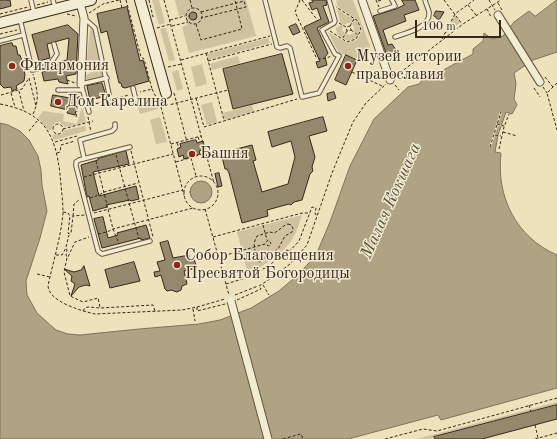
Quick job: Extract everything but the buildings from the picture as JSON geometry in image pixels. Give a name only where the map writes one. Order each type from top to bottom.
[{"type":"main road","points":[[0,23],[20,21],[34,14],[91,0]]},
{"type":"main road","points":[[140,0],[166,93]]},
{"type":"street","points":[[362,0],[390,80]]},
{"type":"street","points":[[80,3],[83,16],[80,87]]},
{"type":"street","points":[[499,16],[543,79]]},
{"type":"street","points":[[230,302],[268,439]]},
{"type":"lane","points":[[31,0],[34,14]]},
{"type":"lane","points":[[265,0],[278,48],[287,46],[290,48],[302,97],[320,93],[339,56],[335,54],[322,30],[335,21],[330,2]]},
{"type":"lane","points":[[380,11],[395,6],[392,0]]},
{"type":"lane","points":[[395,37],[418,28],[426,21],[429,12],[425,0]]},
{"type":"lane","points":[[83,16],[95,28],[107,78],[109,94]]},
{"type":"lane","points":[[20,21],[32,70],[49,66],[57,54],[54,44]]},
{"type":"lane","points":[[0,41],[23,35]]},
{"type":"lane","points":[[58,90],[80,87],[107,78]]},
{"type":"lane","points":[[80,87],[89,112]]},
{"type":"lane","points":[[133,88],[136,100]]},
{"type":"lane","points":[[84,158],[80,140],[112,131],[115,128],[115,124]]},
{"type":"lane","points":[[130,147],[84,158],[79,160],[76,164],[88,214],[98,250],[101,254],[150,241]]},
{"type":"path","points":[[57,8],[83,16],[90,13],[102,4],[119,0],[122,8]]},
{"type":"path","points":[[126,0],[139,52],[141,57],[144,59],[152,89],[161,107],[182,190],[188,204],[193,208]]},
{"type":"path","points":[[67,257],[70,255],[72,245],[79,239],[193,208],[205,209],[216,199],[217,192],[164,0]]},
{"type":"path","points":[[192,0],[190,0],[192,8]]},
{"type":"path","points":[[196,24],[200,40],[242,28],[235,0]]},
{"type":"path","points":[[318,21],[301,0],[295,12],[316,57],[319,59],[327,58],[335,54]]},
{"type":"path","points":[[380,11],[377,1],[382,0]]},
{"type":"path","points":[[444,0],[463,24]]},
{"type":"path","points":[[442,39],[455,14],[474,0]]},
{"type":"path","points":[[489,0],[492,5]]},
{"type":"path","points":[[248,291],[273,277],[294,260],[307,245],[332,173],[353,122],[366,103],[390,80],[442,39],[476,15],[501,0]]},
{"type":"path","points":[[188,22],[186,16],[187,11],[192,8],[201,12],[244,1],[246,7],[201,18],[196,24]]},
{"type":"path","points":[[325,28],[347,42],[356,39],[361,30],[358,21],[330,2]]},
{"type":"path","points":[[497,2],[499,16]]},
{"type":"path","points":[[468,4],[476,15]]},
{"type":"path","points":[[486,9],[499,16]]},
{"type":"path","points":[[201,12],[201,18]]},
{"type":"path","points":[[170,20],[186,16]]},
{"type":"path","points":[[346,28],[350,26],[354,19]]},
{"type":"path","points":[[0,34],[19,29],[20,21]]},
{"type":"path","points":[[335,21],[346,28],[347,31],[343,39]]},
{"type":"path","points":[[156,28],[188,22],[196,24]]},
{"type":"path","points":[[350,26],[351,30],[358,35]]},
{"type":"path","points":[[347,31],[351,30]]},
{"type":"path","points":[[181,60],[274,34]]},
{"type":"path","points":[[208,61],[276,43]]},
{"type":"path","points":[[205,53],[224,121]]},
{"type":"path","points":[[167,68],[182,64]]},
{"type":"path","points":[[32,70],[38,93],[36,107],[32,115]]},
{"type":"path","points":[[352,72],[383,87]]},
{"type":"path","points":[[1,95],[22,89],[29,78],[36,107]]},
{"type":"path","points":[[543,79],[553,87]]},
{"type":"path","points":[[67,80],[80,87],[76,117]]},
{"type":"path","points":[[390,80],[399,90]]},
{"type":"path","points":[[547,93],[557,84]]},
{"type":"path","points":[[534,88],[540,97]]},
{"type":"path","points":[[87,106],[152,89]]},
{"type":"path","points":[[19,90],[24,111]]},
{"type":"path","points":[[161,107],[228,90]]},
{"type":"path","points":[[545,90],[557,130]]},
{"type":"path","points":[[11,92],[15,108]]},
{"type":"path","points":[[196,98],[204,127],[302,97]]},
{"type":"path","points":[[0,104],[32,115],[50,134],[54,142],[57,153],[63,212],[48,289],[55,298],[83,312],[95,314],[182,310],[214,303]]},
{"type":"path","points":[[178,108],[187,142]]},
{"type":"path","points":[[490,147],[501,112]]},
{"type":"path","points":[[499,149],[501,136],[509,114]]},
{"type":"path","points":[[29,131],[38,120]]},
{"type":"path","points":[[54,131],[59,134],[63,129],[93,121]]},
{"type":"path","points":[[50,134],[54,131],[57,124],[61,125],[63,129]]},
{"type":"path","points":[[497,124],[504,126]]},
{"type":"path","points":[[503,132],[517,136]]},
{"type":"path","points":[[494,134],[501,136]]},
{"type":"path","points":[[54,142],[76,136]]},
{"type":"path","points":[[198,136],[200,142]]},
{"type":"path","points":[[170,144],[201,136]]},
{"type":"path","points":[[57,153],[60,152],[61,145],[80,140]]},
{"type":"path","points":[[177,142],[179,148]]},
{"type":"path","points":[[130,147],[153,237],[150,241]]},
{"type":"path","points":[[202,150],[203,154]]},
{"type":"path","points":[[115,151],[140,244]]},
{"type":"path","points":[[175,162],[206,153]]},
{"type":"path","points":[[79,178],[173,154]]},
{"type":"path","points":[[95,156],[113,229],[120,249]]},
{"type":"path","points":[[181,156],[182,160]]},
{"type":"path","points":[[191,157],[196,176]]},
{"type":"path","points":[[184,195],[186,185],[196,176],[206,177],[214,183]]},
{"type":"path","points":[[55,255],[62,255],[66,248],[69,234],[71,233],[74,204],[78,201],[104,192],[139,183]]},
{"type":"path","points":[[73,216],[88,214],[182,190]]},
{"type":"path","points":[[294,260],[291,257],[287,260],[284,258],[299,241],[312,207],[316,208],[315,214],[318,216]]},
{"type":"path","points":[[205,209],[230,302]]},
{"type":"path","points":[[63,212],[68,213],[70,216],[69,234]]},
{"type":"path","points":[[213,237],[302,213],[310,213]]},
{"type":"path","points":[[285,224],[291,225],[293,228],[292,232],[283,239],[278,248],[262,261],[259,262],[254,259],[253,254],[255,247],[254,243],[256,236],[270,232],[274,233],[285,224]]},
{"type":"path","points":[[219,257],[265,244],[269,246],[271,245],[263,225]]},
{"type":"path","points":[[265,244],[268,240]]},
{"type":"path","points":[[66,248],[67,257],[64,272],[70,296],[83,302],[98,298],[100,308]]},
{"type":"path","points":[[226,284],[249,277],[270,265],[286,250],[290,252]]},
{"type":"path","points":[[37,274],[50,277]]},
{"type":"path","points":[[262,284],[268,295]]},
{"type":"path","points":[[197,307],[197,311],[230,302],[261,289],[259,286]]},
{"type":"path","points":[[83,312],[85,308],[88,307],[100,308],[153,305],[155,312]]},
{"type":"path","points":[[192,308],[195,321]]},
{"type":"path","points":[[385,439],[423,429],[437,431],[557,398]]},
{"type":"path","points":[[529,405],[531,412]]},
{"type":"path","points":[[535,425],[538,438]]},
{"type":"path","points":[[535,439],[557,433]]},
{"type":"path","points":[[284,439],[301,434],[303,439]]},
{"type":"path","points":[[401,435],[402,439]]},
{"type":"shaded area","points":[[152,0],[159,0],[165,23],[159,25]]},
{"type":"shaded area","points":[[175,0],[246,0],[256,36],[189,53],[182,27],[187,25],[185,16],[179,16]]},
{"type":"shaded area","points":[[353,0],[371,49],[369,53],[355,58],[339,53],[328,32],[347,43],[357,40],[362,30],[359,21],[338,7],[336,1]]},
{"type":"shaded area","points":[[337,9],[353,19],[351,23],[344,25],[340,22]]},
{"type":"shaded area","points":[[455,15],[460,23],[445,34]]},
{"type":"shaded area","points":[[354,20],[358,22],[360,30],[358,34],[354,31],[352,24]]},
{"type":"shaded area","points":[[341,25],[343,26],[342,30],[345,34],[342,38],[337,34],[336,28]]},
{"type":"shaded area","points":[[166,28],[175,60],[169,61],[160,29]]},
{"type":"shaded area","points":[[90,29],[93,29],[100,61],[86,69]]},
{"type":"shaded area","points":[[353,33],[357,35],[356,38],[348,41],[344,39],[346,34],[350,35]]},
{"type":"shaded area","points":[[268,38],[270,43],[208,60],[207,54]]},
{"type":"shaded area","points":[[238,56],[240,63],[212,70],[210,64]]},
{"type":"shaded area","points":[[202,64],[207,84],[196,87],[191,67]]},
{"type":"shaded area","points":[[101,66],[102,77],[88,81],[85,76]]},
{"type":"shaded area","points":[[178,70],[183,89],[177,91],[172,72]]},
{"type":"shaded area","points":[[156,100],[158,109],[140,114],[137,104]]},
{"type":"shaded area","points":[[212,102],[217,122],[207,125],[201,105]]},
{"type":"shaded area","points":[[252,105],[254,112],[225,120],[223,113]]},
{"type":"shaded area","points":[[82,107],[86,122],[84,123],[65,127],[60,122],[57,122],[49,131],[38,118],[43,111],[64,114],[63,121],[77,124]]},
{"type":"shaded area","points":[[160,117],[167,142],[156,144],[150,120]]},
{"type":"shaded area","points":[[85,126],[86,131],[54,140],[52,136],[55,134],[61,135],[65,130]]},
{"type":"shaded area","points":[[302,215],[295,233],[285,248],[268,263],[248,274],[237,232]]},
{"type":"shaded area","points":[[557,402],[557,405],[429,439],[417,439]]},
{"type":"water","name":"Малая Кокшага","points":[[557,0],[557,52],[533,60],[514,73],[516,84],[514,99],[517,105],[512,114],[506,112],[498,135],[495,152],[501,153],[500,169],[502,185],[512,214],[530,238],[557,255],[557,388],[441,420],[438,415],[348,439],[0,439],[0,123],[20,131],[29,140],[38,156],[41,170],[47,211],[26,281],[27,295],[37,313],[56,330],[68,334],[80,335],[199,324],[220,320],[251,308],[279,291],[299,274],[316,255],[330,222],[350,166],[374,119],[408,87],[419,84],[423,79],[436,74],[473,54],[473,49],[483,41],[484,33],[492,39],[503,36],[514,22],[529,11],[535,16]]},
{"type":"water","points":[[201,181],[209,184],[212,192],[209,200],[201,203],[193,200],[190,192],[193,184]]},
{"type":"pier","points":[[500,112],[502,112],[498,124],[501,126],[498,126],[495,134],[498,136],[495,136],[491,147],[489,147]]},
{"type":"place","name":"Филармония","points":[[12,66]]},
{"type":"place","name":"Музей истории православия","points":[[348,66]]},
{"type":"place","name":"Дом Карелина","points":[[58,102]]},
{"type":"place","name":"Башня","points":[[192,154]]},
{"type":"place","name":"Собор Благовещения Пресвятой Богородицы","points":[[177,265]]}]
